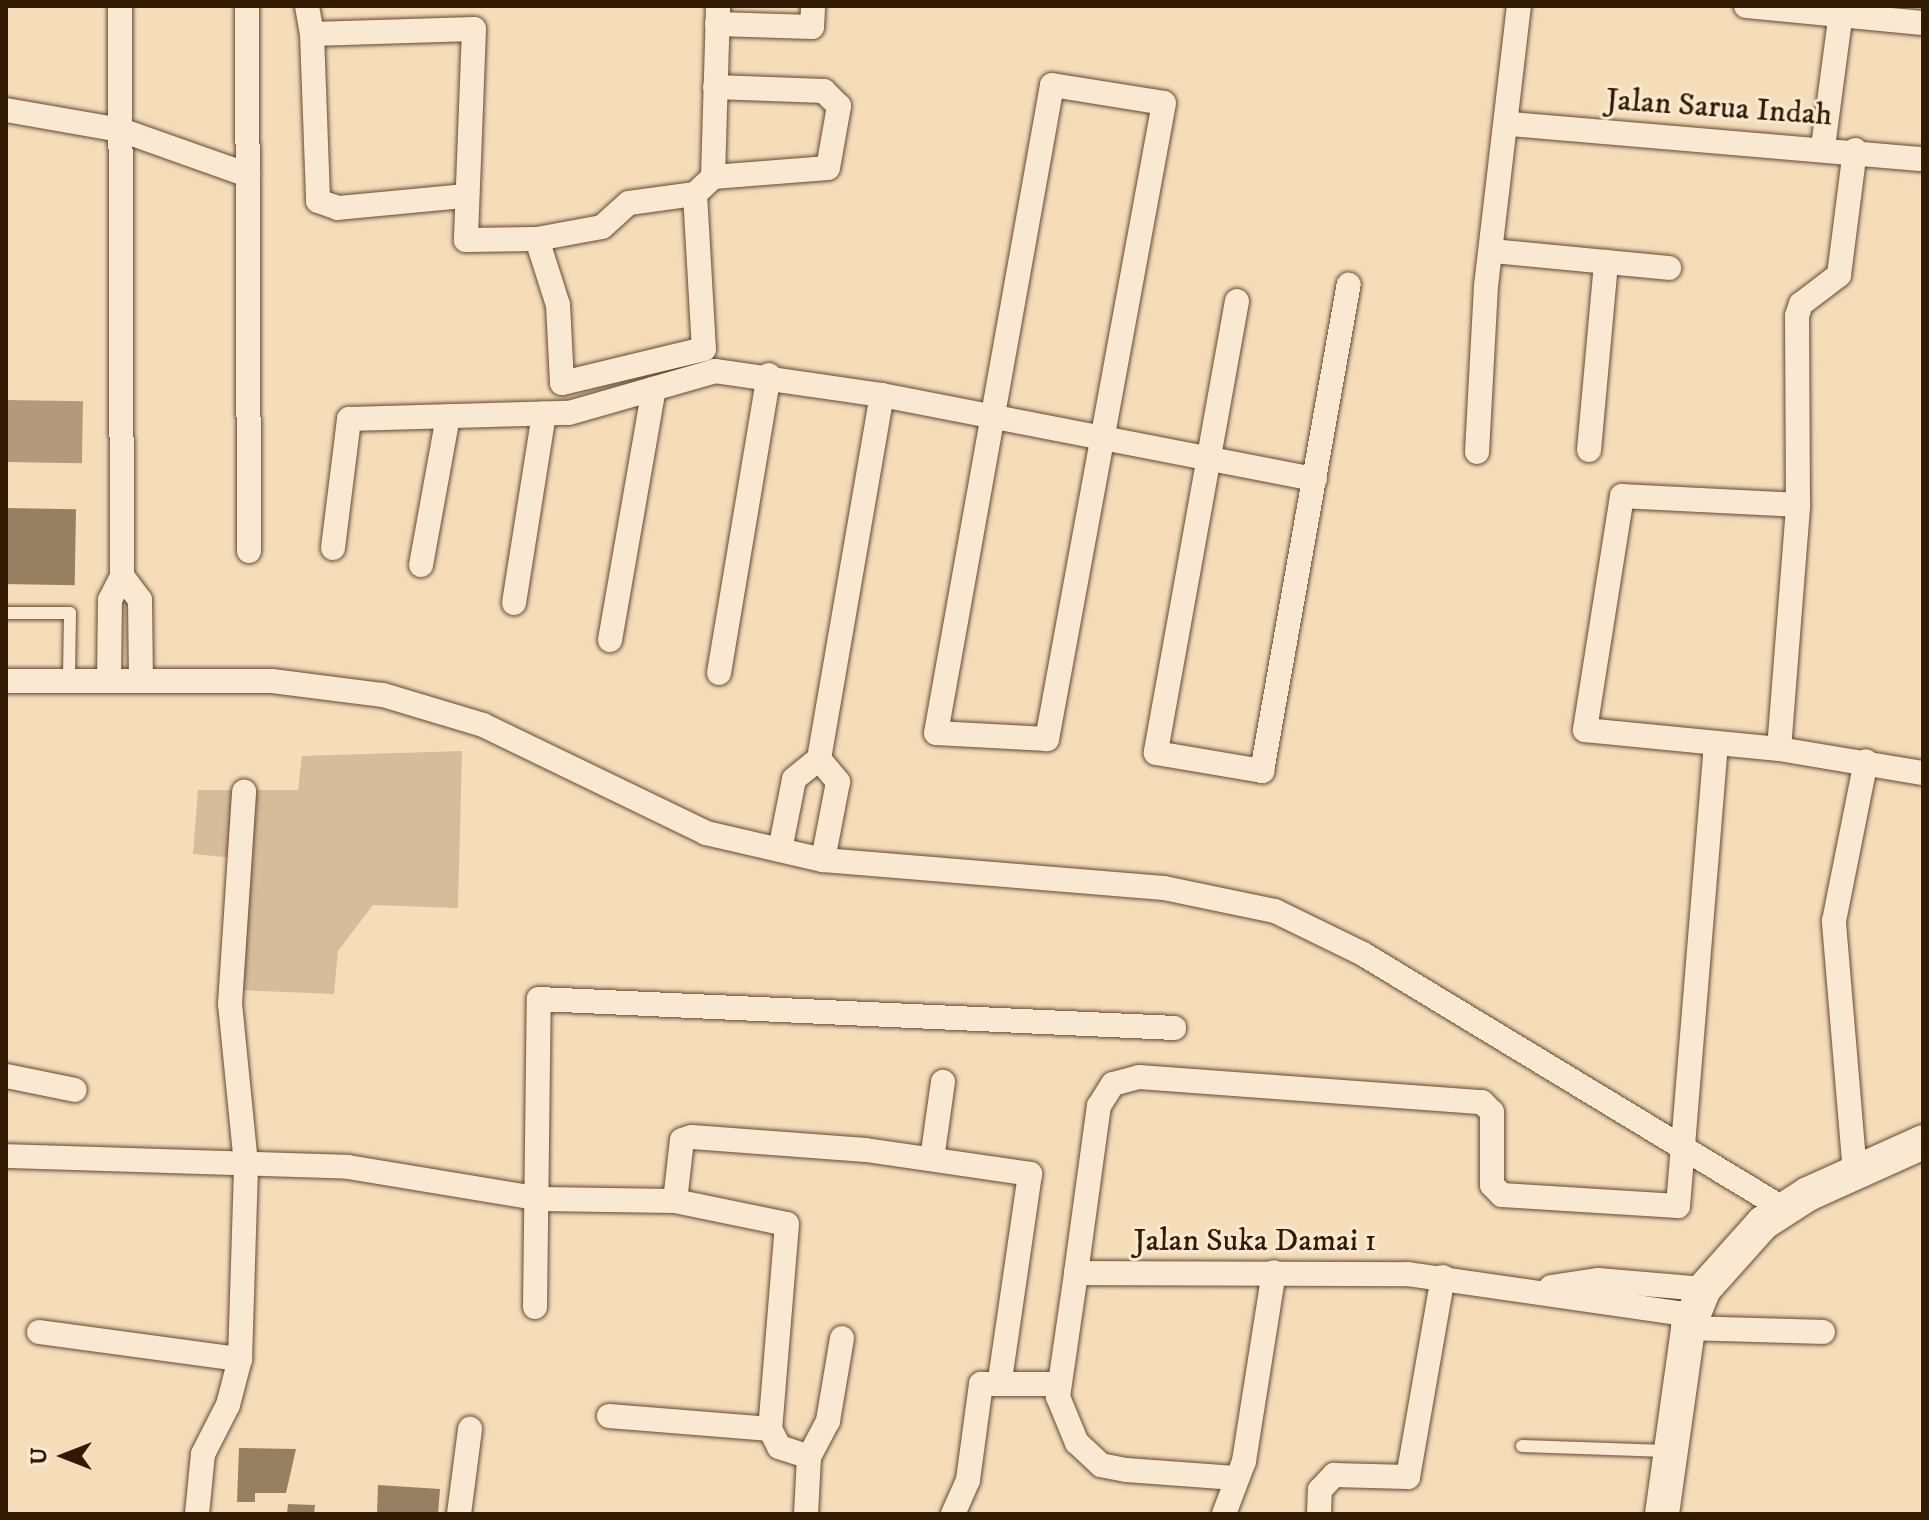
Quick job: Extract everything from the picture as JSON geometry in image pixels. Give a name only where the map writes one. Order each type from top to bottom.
[{"type":"main road","points":[[1662,1514],[1667,1451],[1694,1311],[1784,1209],[1923,1142]]},
{"type":"street","points":[[109,680],[110,600],[122,576],[120,6]]},
{"type":"street","points":[[247,6],[249,551]]},
{"type":"street","points":[[307,6],[312,34],[318,201],[338,208],[464,196]]},
{"type":"street","points":[[713,177],[718,15],[812,27],[813,6]]},
{"type":"street","points":[[1477,452],[1493,251],[1511,124],[1519,6]]},
{"type":"street","points":[[1746,6],[1841,12],[1923,23]]},
{"type":"street","points":[[1823,147],[1841,12]]},
{"type":"street","points":[[312,34],[474,29],[464,196],[469,244],[537,239],[602,227],[629,203],[695,194],[713,177],[828,168],[839,106],[824,91],[715,87]]},
{"type":"street","points":[[1052,85],[1164,103],[1047,739],[936,733],[993,417],[1052,85]]},
{"type":"street","points":[[6,110],[121,130],[248,175]]},
{"type":"street","name":"Jalan Sarua Indah","points":[[1511,124],[1823,147],[1923,159]]},
{"type":"street","points":[[1779,749],[1798,505],[1797,316],[1801,304],[1839,275],[1855,150]]},
{"type":"street","points":[[537,239],[558,305],[562,383],[704,349],[695,194]]},
{"type":"street","points":[[1493,251],[1669,268]]},
{"type":"street","points":[[1589,450],[1606,262]]},
{"type":"street","points":[[1237,301],[1156,753],[1262,771],[1349,285]]},
{"type":"street","points":[[333,548],[349,419],[544,413],[654,389],[715,371],[769,375],[882,395],[1315,479]]},
{"type":"street","points":[[719,673],[769,375]]},
{"type":"street","points":[[610,640],[654,389]]},
{"type":"street","points":[[780,850],[794,779],[819,759],[882,395]]},
{"type":"street","points":[[514,603],[544,413]]},
{"type":"street","points":[[421,565],[448,416]]},
{"type":"street","points":[[1798,505],[1626,495],[1619,502],[1585,730],[1779,749],[1866,761],[1923,773]]},
{"type":"street","points":[[122,576],[140,600],[141,680]]},
{"type":"street","points":[[6,681],[272,681],[383,695],[483,725],[706,833],[823,860],[1164,888],[1275,911],[1363,954],[1784,1209]]},
{"type":"street","points":[[1235,1478],[1101,1465],[1065,1423],[1059,1384],[1099,1106],[1113,1084],[1139,1077],[1482,1102],[1492,1112],[1492,1185],[1502,1195],[1678,1206],[1716,745]]},
{"type":"street","points":[[819,759],[838,782],[823,860]]},
{"type":"street","points":[[1855,1173],[1834,921],[1866,761]]},
{"type":"street","points":[[197,1514],[203,1454],[228,1405],[240,1359],[246,1164],[230,1004],[244,791]]},
{"type":"street","points":[[535,1307],[541,1199],[539,999],[1174,1028]]},
{"type":"street","points":[[6,1076],[75,1090]]},
{"type":"street","points":[[932,1159],[943,1082]]},
{"type":"street","points":[[675,1201],[682,1140],[692,1137],[932,1159],[1031,1176],[1000,1380]]},
{"type":"street","points":[[6,1156],[348,1167],[541,1199],[675,1201],[787,1224],[770,1429],[779,1447],[809,1457]]},
{"type":"street","points":[[1224,1514],[1254,1412],[1274,1272]]},
{"type":"street","name":"Jalan Suka Damai 1","points":[[1076,1273],[1274,1272],[1443,1277],[1545,1288],[1598,1280],[1694,1311],[1823,1332]]},
{"type":"street","points":[[1319,1514],[1320,1490],[1334,1475],[1408,1477],[1443,1277]]},
{"type":"street","points":[[39,1332],[240,1359]]},
{"type":"street","points":[[806,1514],[809,1457],[828,1421],[842,1338]]},
{"type":"street","points":[[953,1514],[971,1468],[978,1389],[1000,1380],[1059,1384]]},
{"type":"street","points":[[609,1416],[770,1429]]},
{"type":"street","points":[[459,1514],[470,1429]]},
{"type":"lane","points":[[6,613],[70,613],[69,680]]},
{"type":"lane","points":[[1522,1446],[1667,1451]]},
{"type":"shaded area","points":[[6,400],[83,401],[82,463],[6,462]]},
{"type":"shaded area","points":[[462,751],[458,908],[373,905],[338,951],[334,994],[239,990],[246,859],[193,854],[198,790],[298,790],[302,756]]},
{"type":"building","points":[[6,508],[76,509],[75,585],[6,584]]},
{"type":"building","points":[[239,1448],[296,1449],[286,1493],[255,1493],[255,1502],[237,1502]]},
{"type":"building","points":[[378,1485],[440,1489],[438,1514],[377,1514]]},
{"type":"building","points":[[288,1504],[315,1505],[314,1514],[287,1514]]}]
